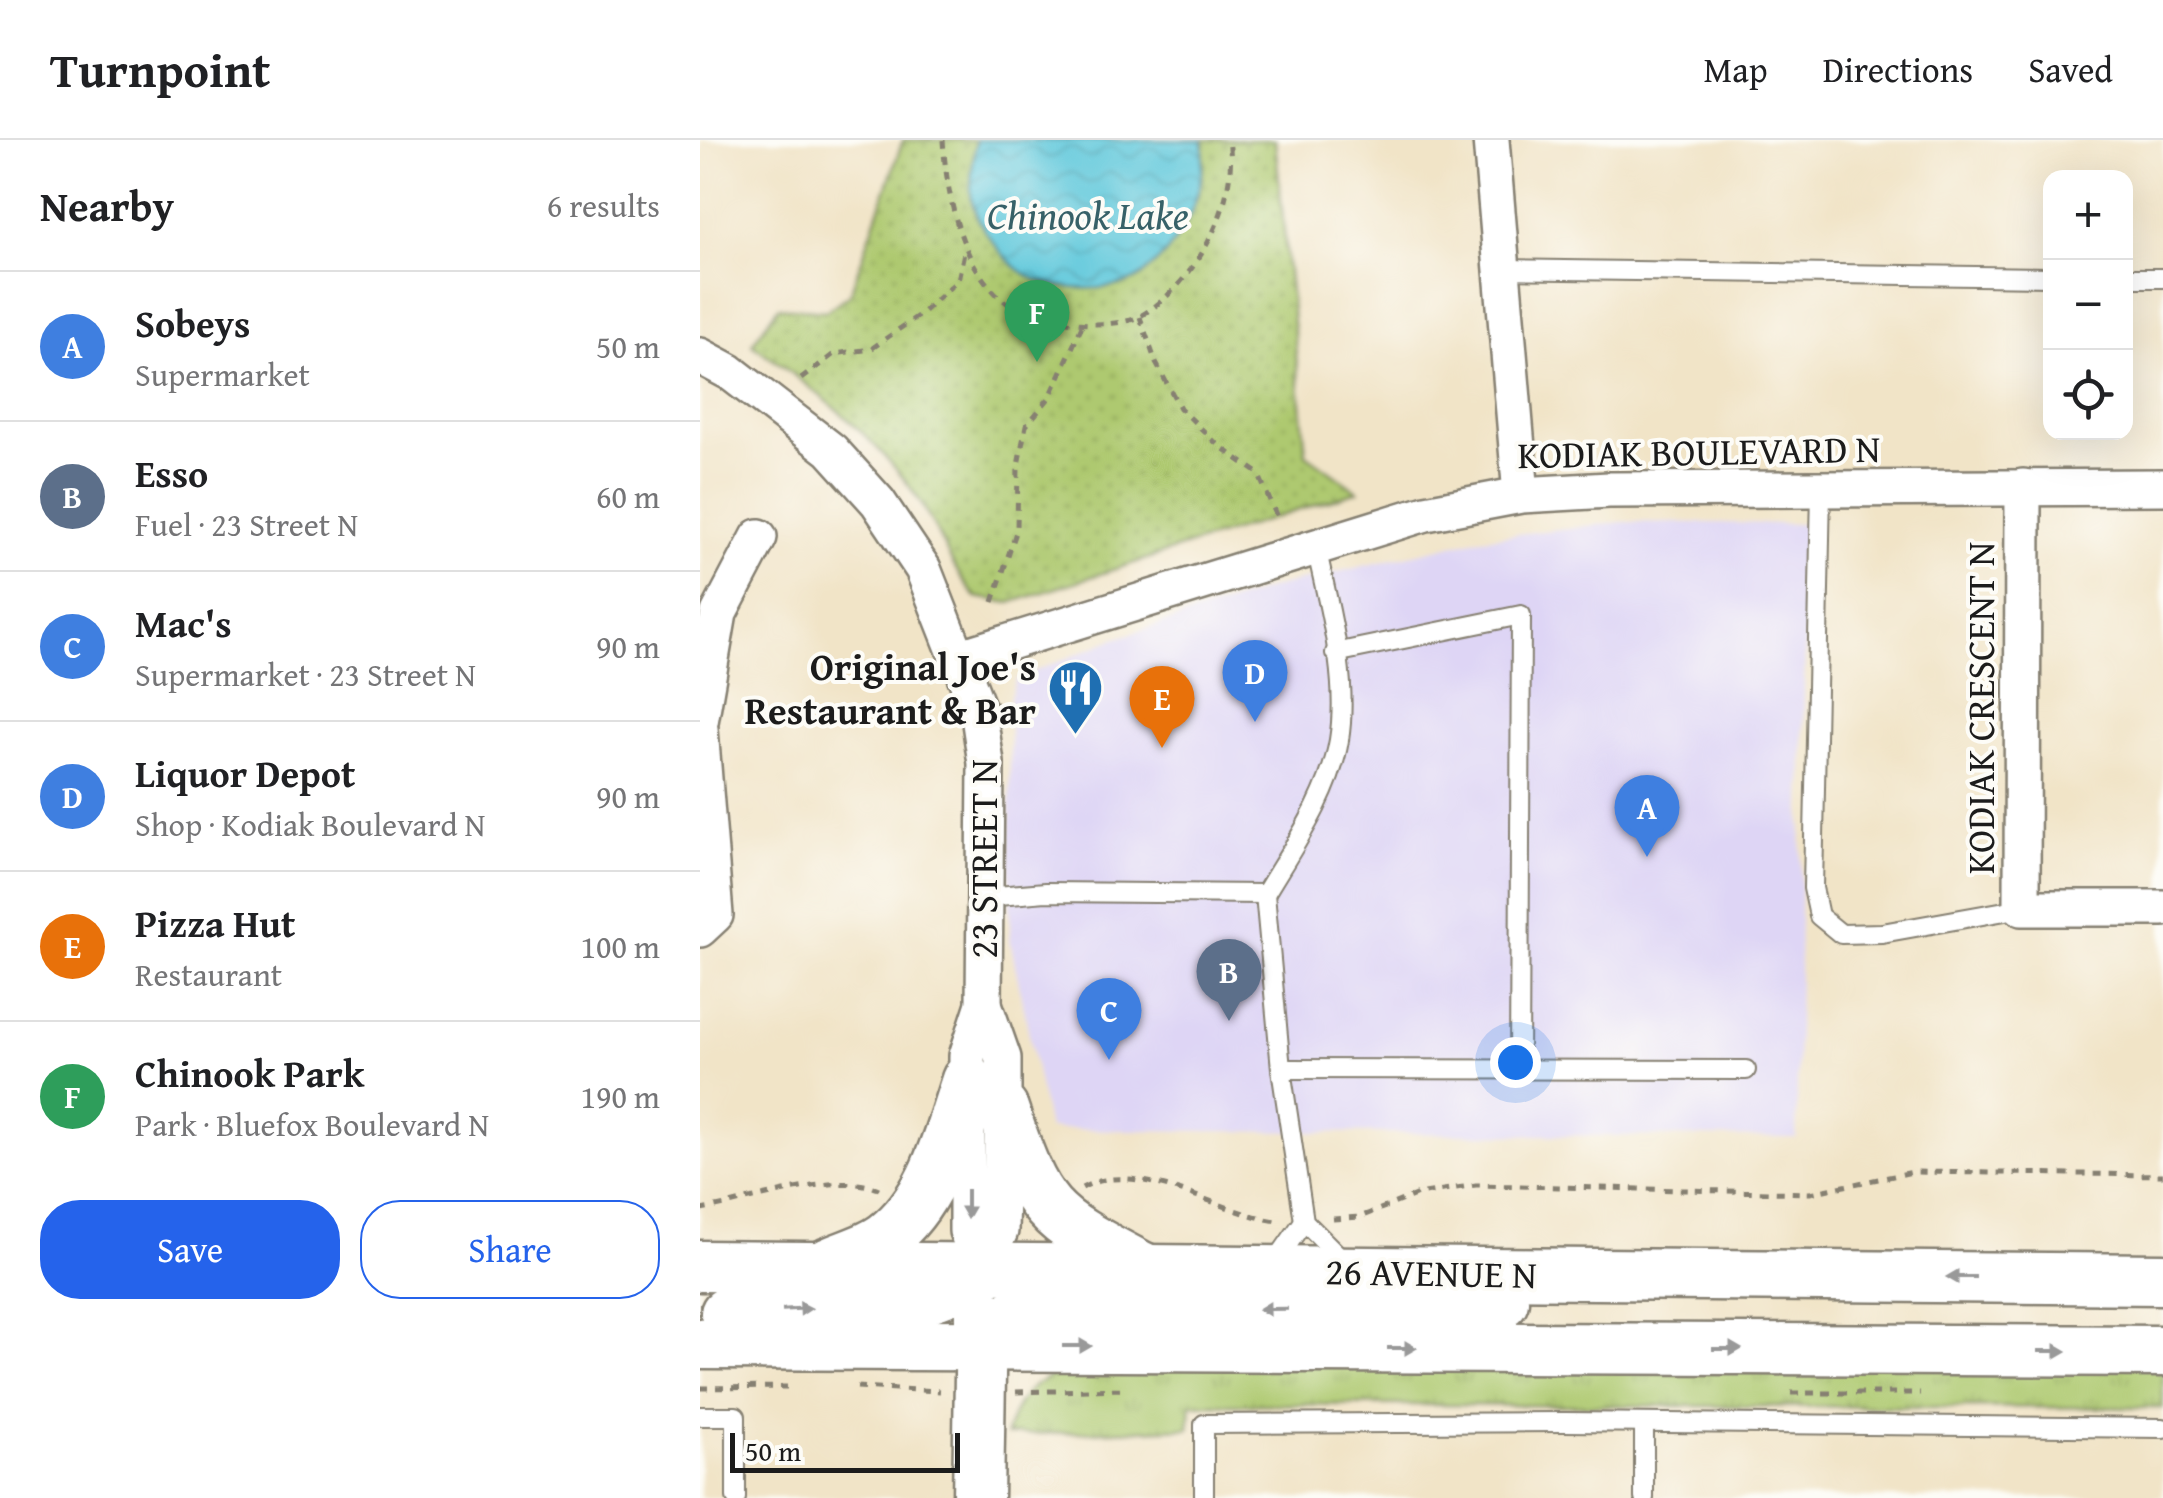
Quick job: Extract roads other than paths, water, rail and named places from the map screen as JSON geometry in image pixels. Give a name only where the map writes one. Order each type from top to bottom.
[{"type":"main road","points":[[820,1267],[883,1240],[909,1216],[985,1094],[1051,1214],[1149,1271]]},
{"type":"main road","name":"26 AVENUE N","points":[[700,1266],[2163,1278]]},
{"type":"main road","points":[[700,1314],[906,1306],[953,1290],[982,1271]]},
{"type":"main road","name":"23 STREET N","points":[[978,1498],[982,1271]]},
{"type":"main road","points":[[980,1344],[1000,1322],[1034,1312],[1429,1307],[1508,1301],[1612,1275]]},
{"type":"main road","name":"26 AVENUE N","points":[[700,1344],[2163,1351]]},
{"type":"street","points":[[1491,140],[1499,270],[1521,494]]},
{"type":"street","name":"23 STREET N","points":[[700,356],[730,372],[831,450],[878,502],[923,569],[961,657],[978,710],[986,763],[984,1004],[967,1056],[985,1094],[967,1232],[982,1271]]},
{"type":"street","name":"KODIAK CRESCENT N","points":[[2024,488],[2022,908],[2163,908]]},
{"type":"street","name":"KODIAK BOULEVARD N","points":[[961,657],[1426,513],[1521,494],[2163,488]]},
{"type":"street","points":[[700,929],[715,915],[700,726],[719,613],[759,537]]},
{"type":"lane","points":[[1499,270],[2043,277]]},
{"type":"lane","points":[[2133,278],[2163,278]]},
{"type":"lane","points":[[1821,490],[1812,888],[1820,916],[1841,934],[1882,932],[2022,908]]},
{"type":"lane","points":[[1316,548],[1336,654],[1339,742],[1311,814],[1266,894],[1281,1069],[1304,1221],[1354,1271]]},
{"type":"lane","points":[[1336,654],[1521,615],[1519,1070]]},
{"type":"lane","points":[[984,897],[1046,892],[1266,894]]},
{"type":"lane","points":[[1281,1069],[1746,1070]]},
{"type":"lane","points":[[1268,1270],[1304,1221]]},
{"type":"lane","points":[[700,1416],[736,1416],[736,1498]]},
{"type":"lane","points":[[1644,1423],[1644,1498]]},
{"type":"lane","points":[[1204,1498],[1204,1424],[2163,1428]]},
{"type":"water","name":"Chinook Lake","points":[[976,140],[1203,140],[1201,178],[1182,231],[1144,274],[1122,285],[1063,287],[1039,281],[1019,270],[982,225],[971,194]]},
{"type":"place","name":"Chinook Park","points":[[1037,362]]},
{"type":"place","name":"Liquor Depot","points":[[1255,722]]},
{"type":"place","name":"Original Joe's Restaurant & Bar","points":[[1075,737]]},
{"type":"place","name":"Pizza Hut","points":[[1162,748]]},
{"type":"place","name":"Sobeys","points":[[1647,857]]},
{"type":"place","name":"Esso","points":[[1229,1021]]},
{"type":"place","name":"Mac's","points":[[1109,1060]]}]
